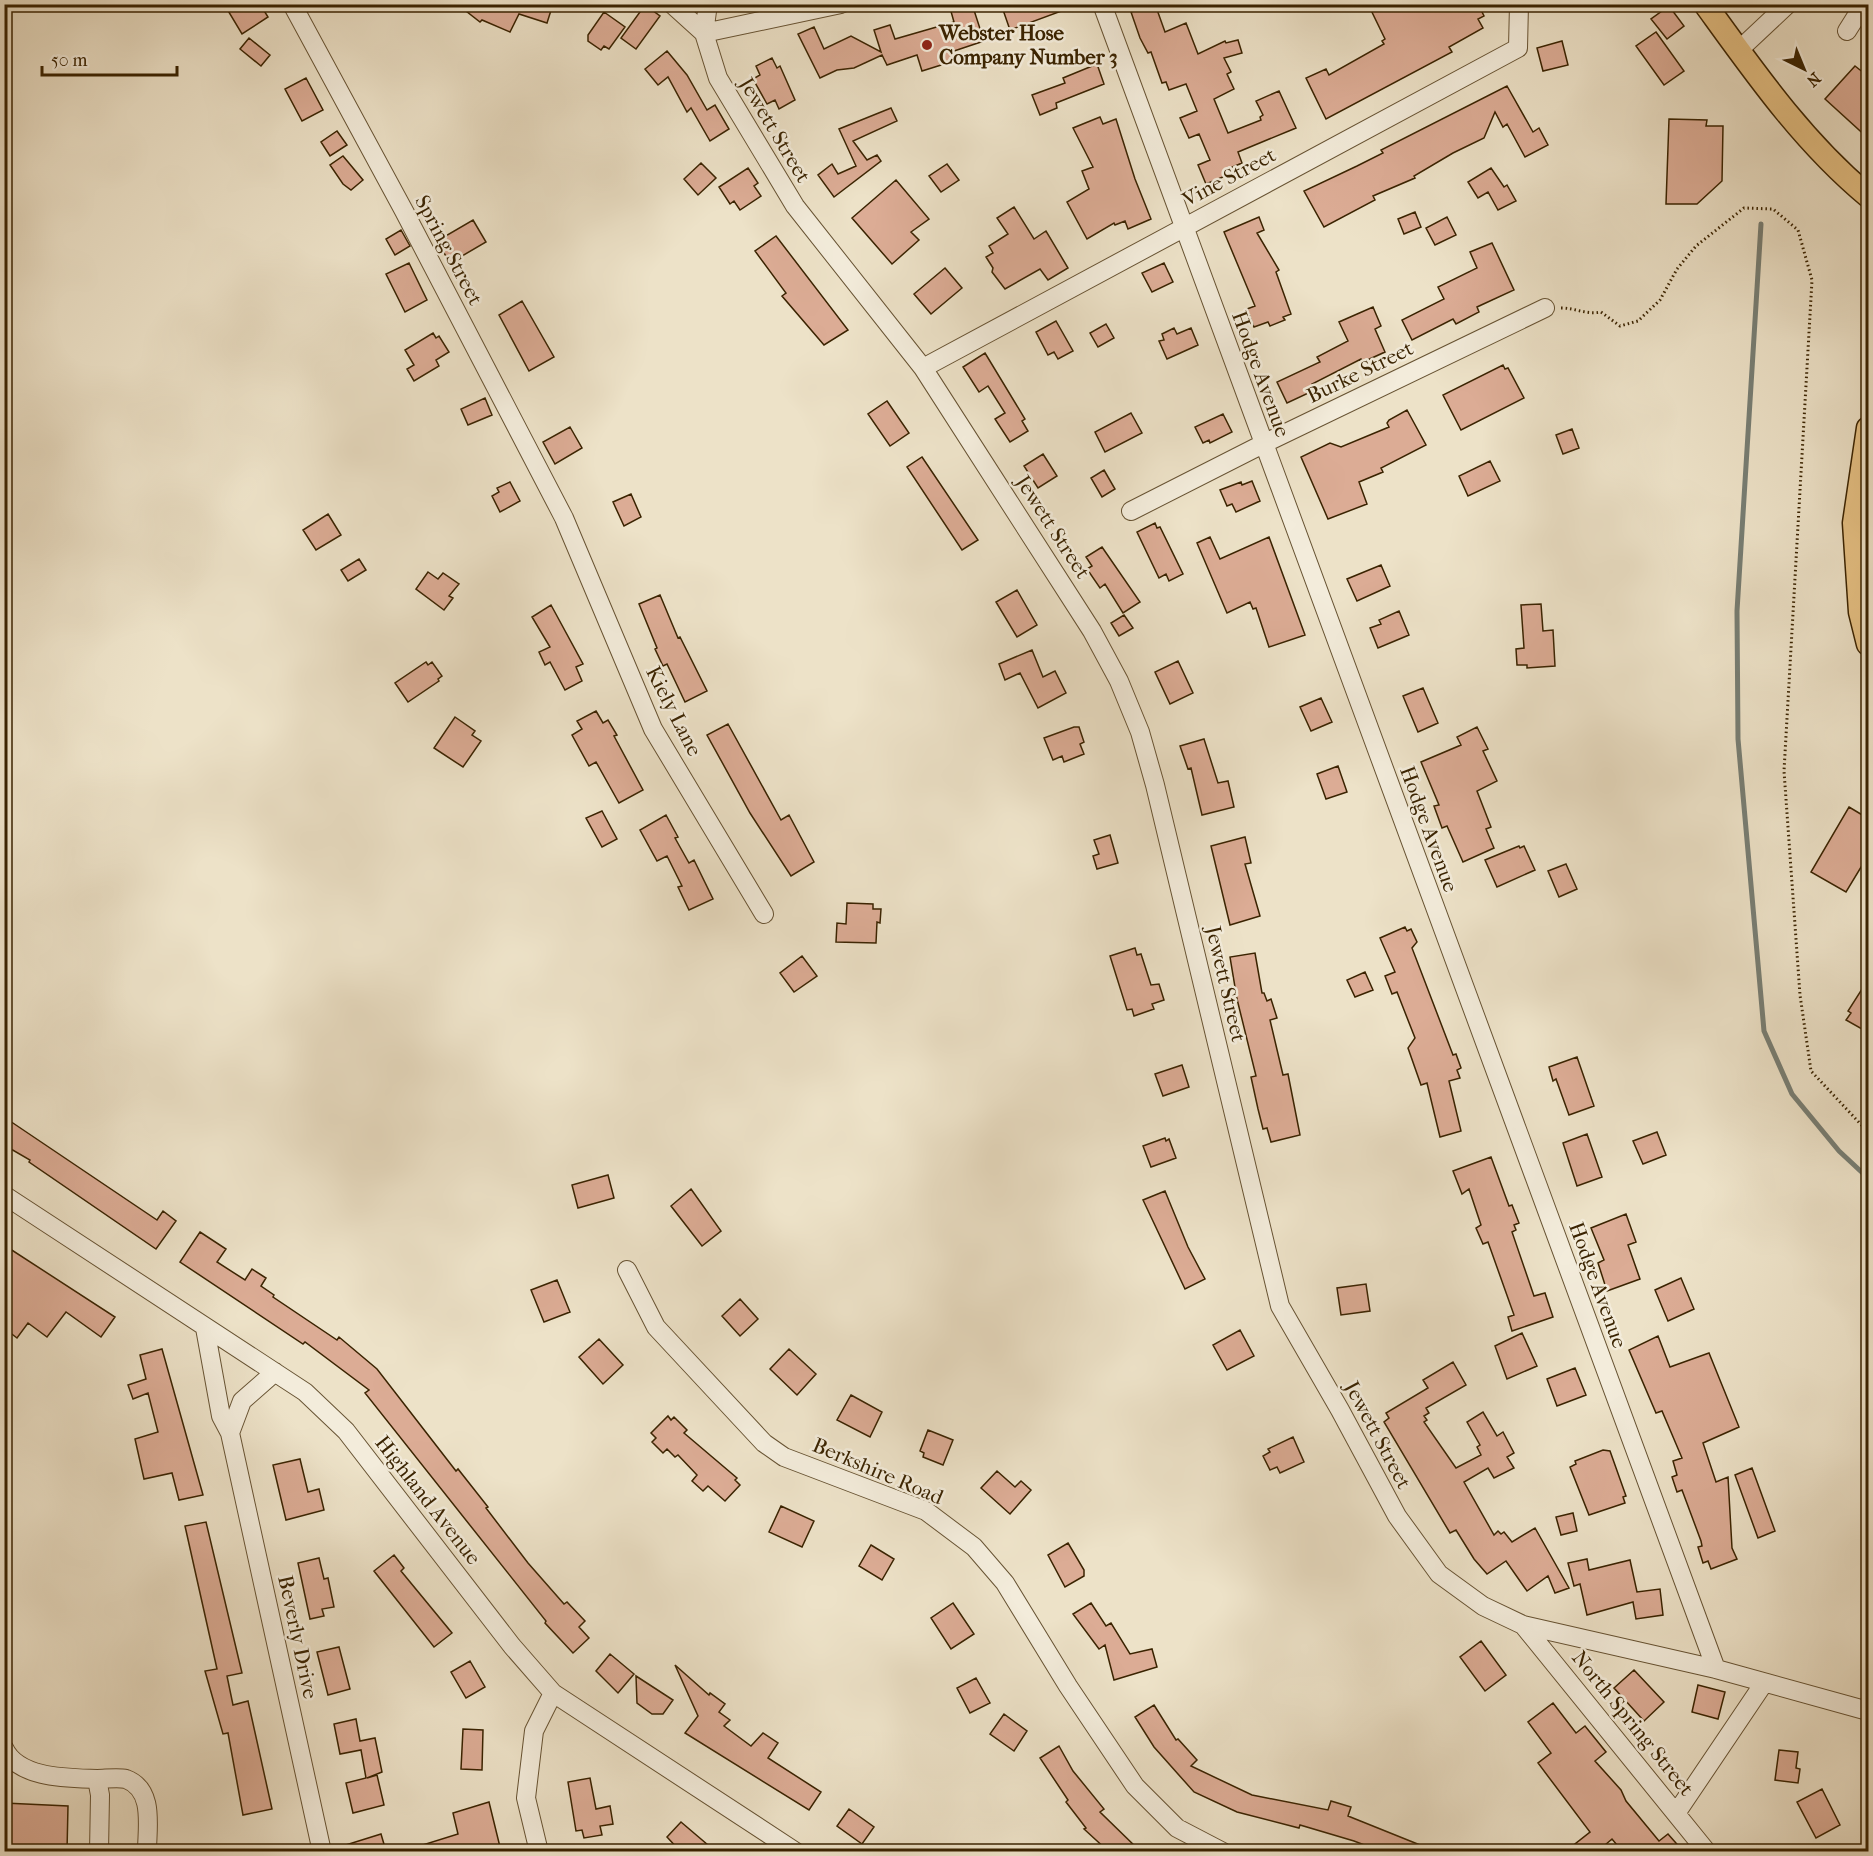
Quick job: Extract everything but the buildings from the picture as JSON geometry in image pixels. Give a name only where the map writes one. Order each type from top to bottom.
[{"type":"main road","points":[[1705,4],[1783,108],[1833,166],[1869,196]]},
{"type":"main road","points":[[1868,431],[1854,523],[1860,612],[1869,644]]},
{"type":"street","name":"Spring Street","points":[[292,4],[564,518]]},
{"type":"street","points":[[672,4],[704,33]]},
{"type":"street","points":[[704,33],[708,4]]},
{"type":"street","points":[[704,33],[841,4]]},
{"type":"street","name":"Hodge Avenue","points":[[1102,4],[1716,1669]]},
{"type":"street","name":"Vine Street","points":[[923,368],[1518,48],[1519,4]]},
{"type":"street","points":[[1739,50],[1788,4]]},
{"type":"street","points":[[1847,31],[1864,4]]},
{"type":"street","name":"Jewett Street","points":[[704,33],[718,78],[795,207],[923,368],[1092,630],[1119,681],[1140,732],[1155,785],[1280,1306],[1340,1410],[1396,1516],[1439,1574],[1483,1606],[1523,1625],[1716,1669],[1869,1712]]},
{"type":"street","name":"Burke Street","points":[[1131,511],[1263,444],[1545,308]]},
{"type":"street","name":"Kiely Lane","points":[[564,518],[653,729],[764,914]]},
{"type":"street","name":"Highland Avenue","points":[[4,1195],[305,1392],[346,1431],[512,1646],[553,1693],[787,1849]]},
{"type":"street","name":"Berkshire Road","points":[[627,1270],[656,1327],[764,1443],[784,1456],[926,1511],[974,1547],[1005,1583],[1068,1686],[1135,1786],[1177,1828],[1223,1851]]},
{"type":"street","name":"Beverly Drive","points":[[205,1328],[221,1416],[230,1433],[322,1851]]},
{"type":"street","points":[[230,1433],[242,1401],[275,1372]]},
{"type":"street","name":"North Spring Street","points":[[1523,1625],[1707,1851]]},
{"type":"street","points":[[1677,1812],[1764,1683]]},
{"type":"street","points":[[539,1851],[526,1798],[534,1731],[553,1693]]},
{"type":"street","points":[[4,1748],[16,1763],[29,1770],[71,1778],[125,1779],[137,1787],[147,1801],[147,1851]]},
{"type":"street","points":[[97,1779],[100,1795],[99,1851]]},
{"type":"path","points":[[1545,308],[1572,308],[1588,314],[1601,312],[1620,326],[1638,321],[1660,300],[1677,269],[1696,246],[1744,208],[1773,209],[1798,230],[1812,280],[1784,771],[1800,995],[1811,1071],[1869,1132]]},
{"type":"waterway","points":[[1761,224],[1737,611],[1738,739],[1764,1031],[1792,1094],[1839,1151],[1868,1178]]},
{"type":"place","name":"Webster Hose Company Number 3","points":[[927,45]]}]
